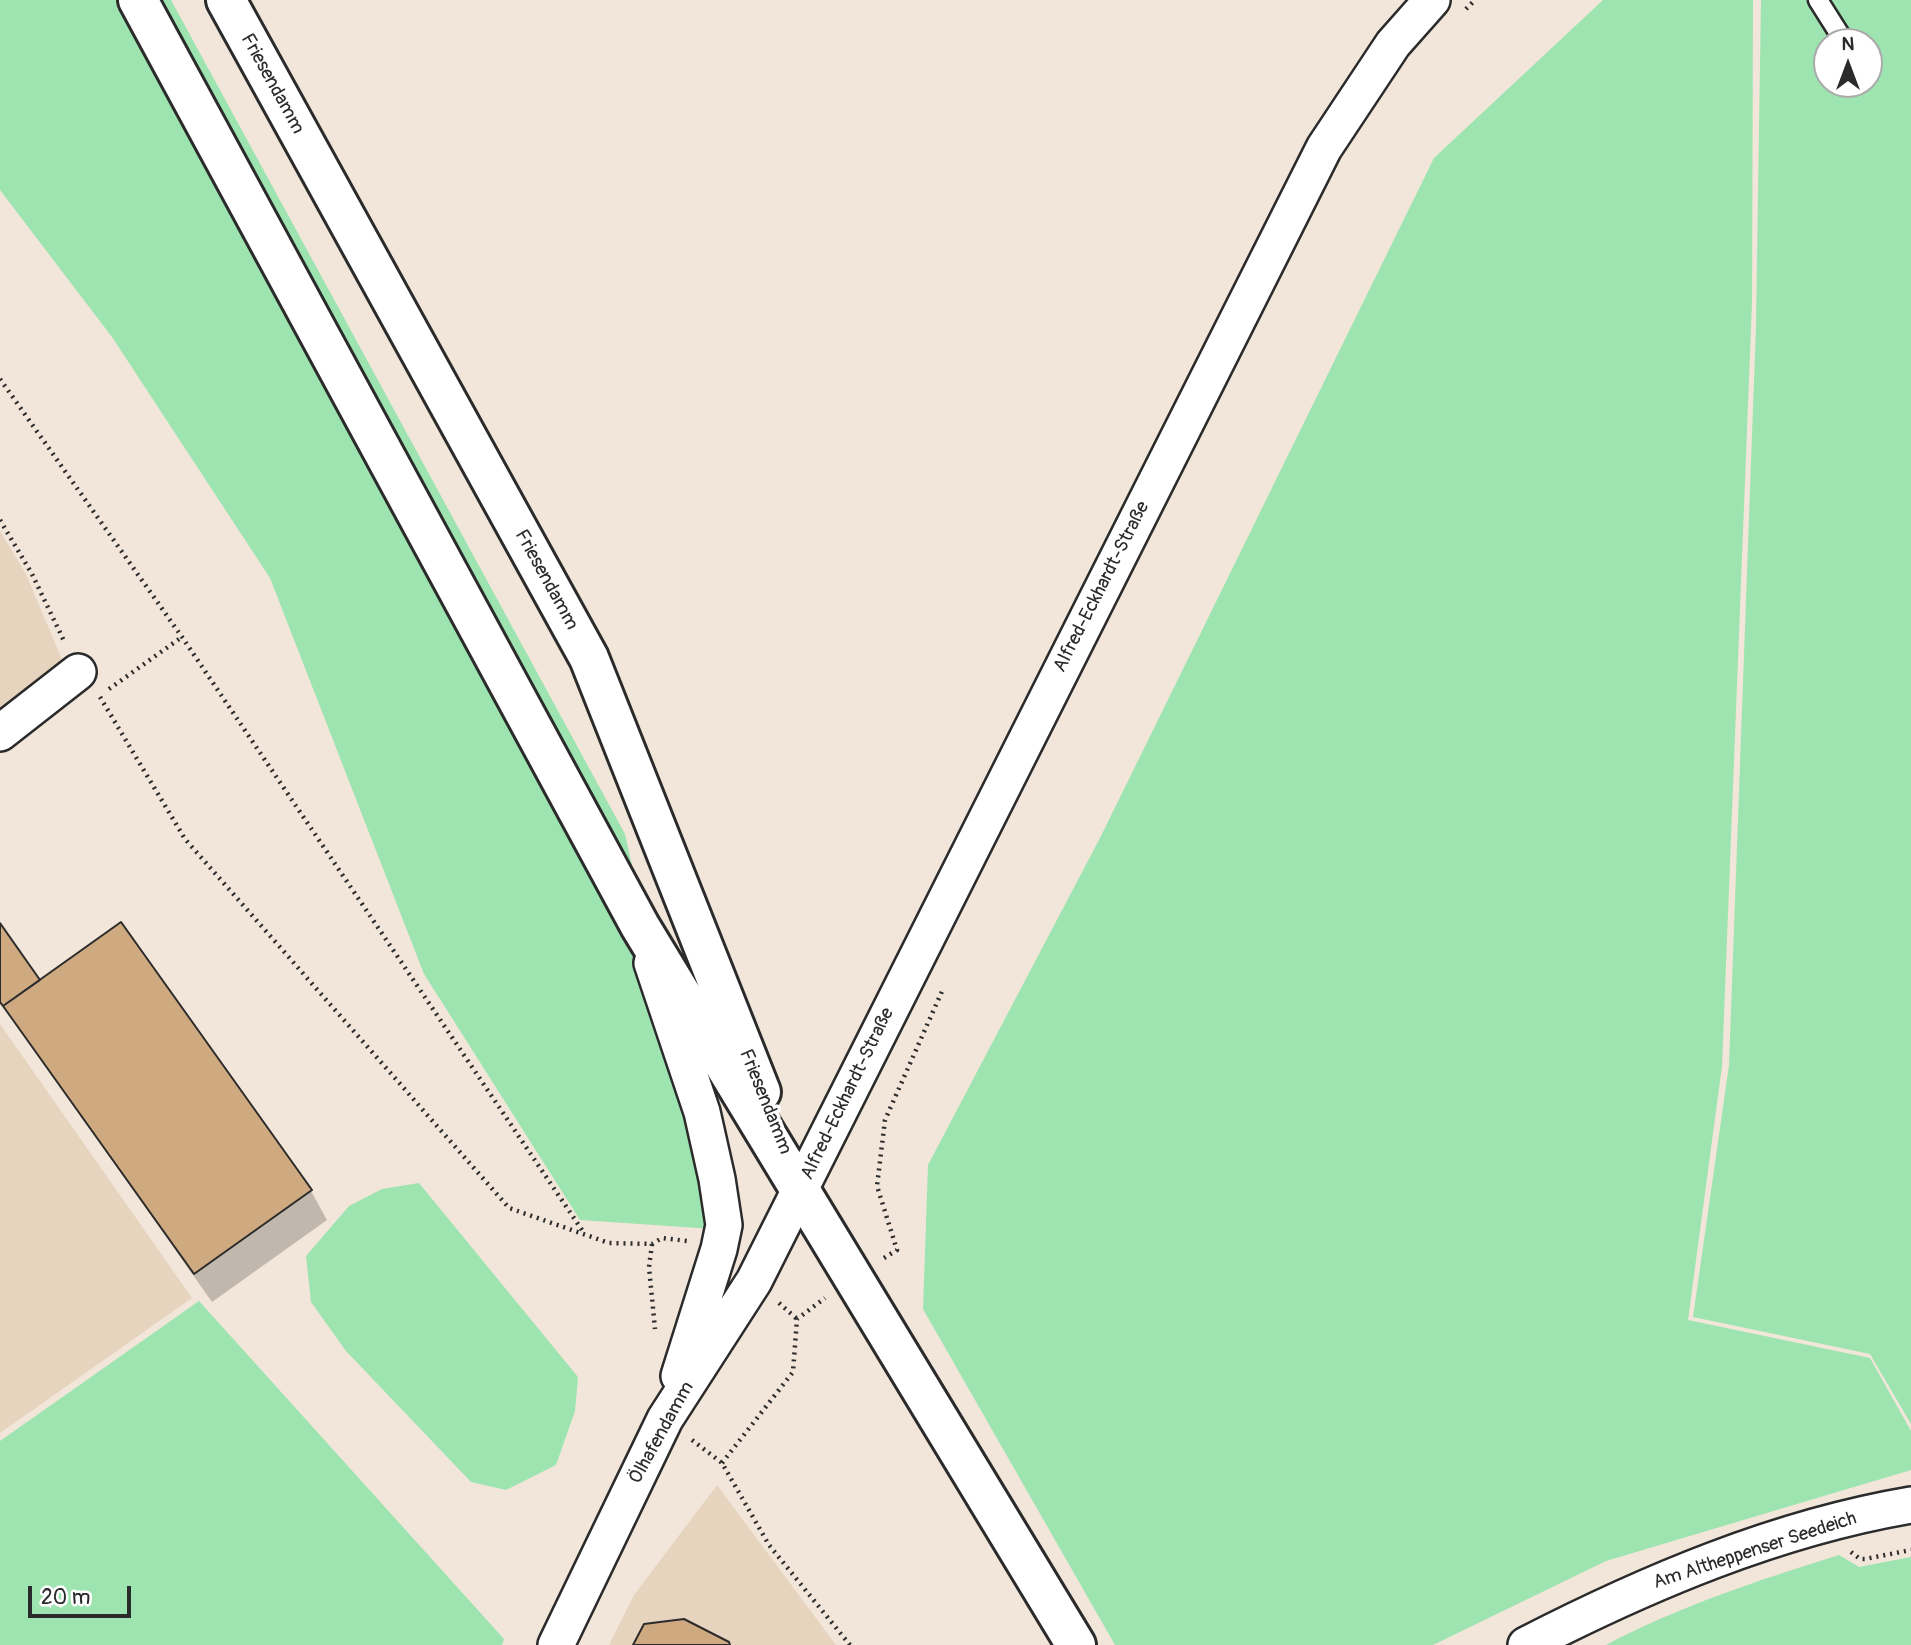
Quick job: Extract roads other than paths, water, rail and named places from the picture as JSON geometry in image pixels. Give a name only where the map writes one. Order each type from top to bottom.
[{"type":"main road","name":"Friesendamm","points":[[138,0],[639,926],[1076,1645]]},
{"type":"main road","name":"Friesendamm","points":[[226,0],[589,658],[800,1191]]},
{"type":"street","name":"Alfred-Eckhardt-Straße","points":[[800,1191],[1324,148],[1393,44],[1447,7]]},
{"type":"street","points":[[0,733],[78,672]]},
{"type":"street","name":"Friesendamm","points":[[639,926],[702,1112],[724,1225],[719,1249],[665,1419]]},
{"type":"street","name":"Ölhafendamm","points":[[556,1645],[665,1419],[754,1281],[800,1191]]},
{"type":"street","name":"Am Altheppenser Seedeich","points":[[1527,1645],[1598,1608],[1693,1568],[1831,1523],[1911,1505]]},
{"type":"lane","points":[[1818,0],[1836,28]]}]
